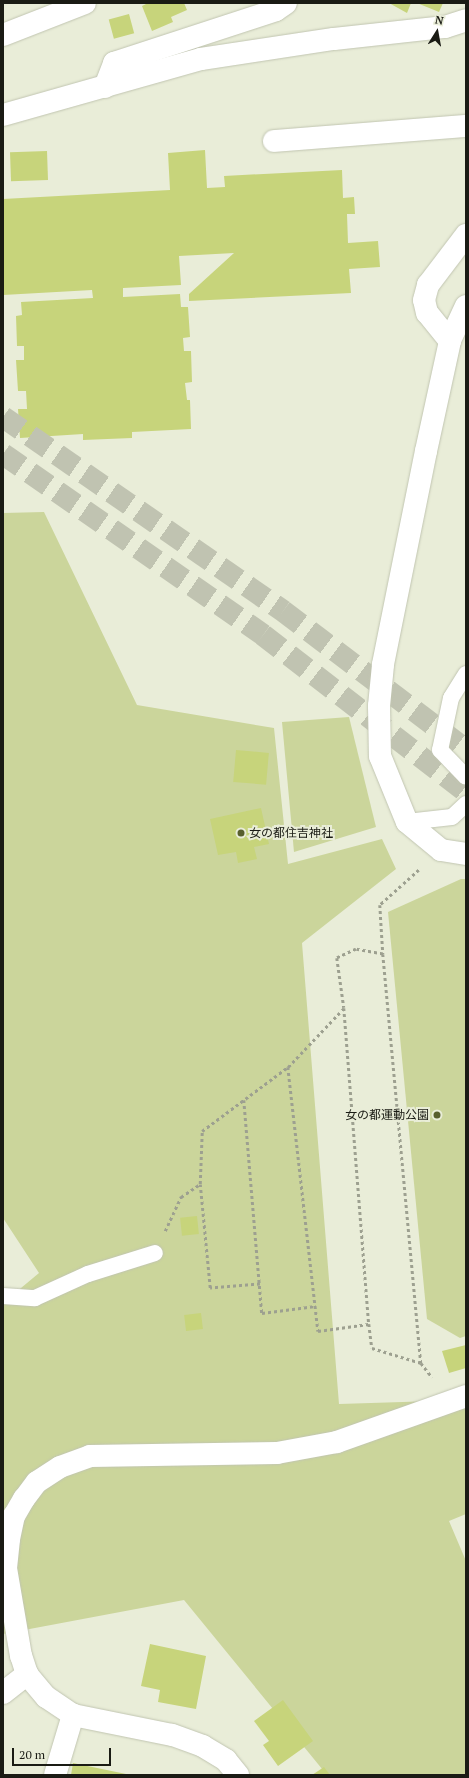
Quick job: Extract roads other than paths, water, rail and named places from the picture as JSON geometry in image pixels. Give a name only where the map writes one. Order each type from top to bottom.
[{"type":"street","points":[[3,35],[84,3]]},
{"type":"street","points":[[105,87],[114,63],[276,10],[286,3]]},
{"type":"street","points":[[3,115],[201,59],[334,38],[445,28],[466,20]]},
{"type":"street","points":[[274,142],[466,126]]},
{"type":"street","points":[[450,341],[430,318],[424,300],[428,285],[466,235]]},
{"type":"street","points":[[466,306],[450,341],[384,657],[380,693],[380,756],[407,822],[441,850],[466,854]]},
{"type":"street","points":[[238,1775],[226,1760],[203,1746],[172,1735],[73,1715],[46,1697],[27,1674],[21,1656],[6,1568],[9,1539],[14,1516],[24,1499],[37,1482],[60,1466],[90,1456],[276,1453],[336,1442],[466,1396]]},
{"type":"street","points":[[3,1693],[27,1674]]},
{"type":"street","points":[[55,1775],[73,1715]]},
{"type":"lane","points":[[466,674],[451,698],[440,750],[466,777]]},
{"type":"lane","points":[[407,822],[452,817],[466,805]]},
{"type":"lane","points":[[3,1296],[35,1298],[88,1274],[155,1253]]},
{"type":"tunnel","points":[[3,417],[283,611],[466,750]]},
{"type":"tunnel","points":[[3,454],[263,635],[466,792]]},
{"type":"place","name":"女の都住吉神社","points":[[241,833]]},
{"type":"place","name":"女の都運動公園","points":[[437,1115]]}]
